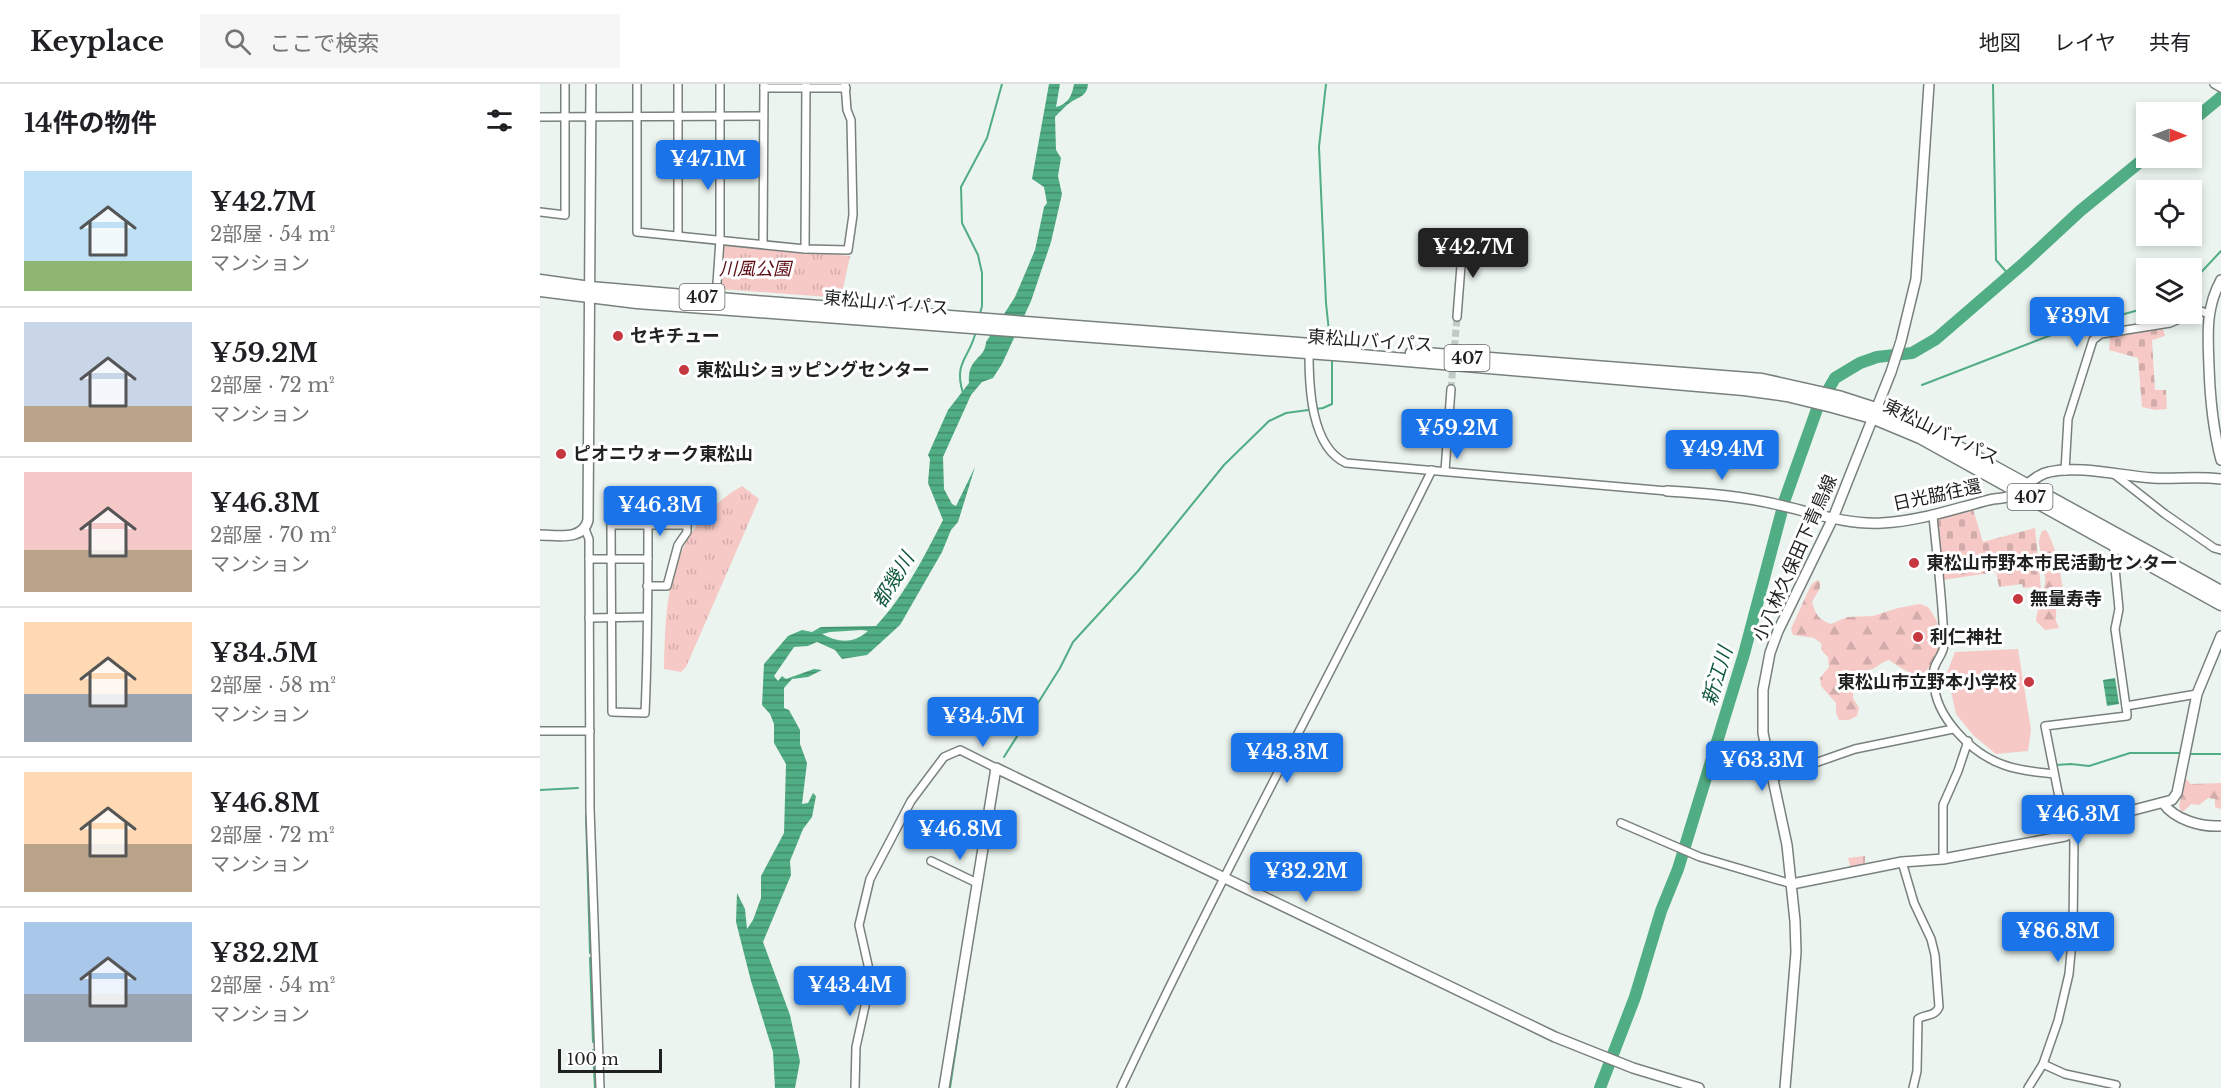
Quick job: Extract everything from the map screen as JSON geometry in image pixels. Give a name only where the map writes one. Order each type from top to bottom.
[{"type":"highway","name":"東松山バイパス","points":[[540,281],[590,292],[864,315],[1762,380],[1874,413],[1980,472],[2024,488],[2221,592]]},
{"type":"highway","name":"東松山バイパス","points":[[540,290],[716,298],[864,315]]},
{"type":"highway","name":"東松山バイパス","points":[[1119,335],[1309,354],[1360,356],[1809,395]]},
{"type":"highway","name":"東松山バイパス","points":[[2024,488],[2114,545],[2221,604]]},
{"type":"street","points":[[540,212],[565,215],[565,84]]},
{"type":"street","points":[[591,84],[588,520],[585,529],[589,539],[592,888],[600,1088]]},
{"type":"street","points":[[637,84],[637,232],[805,249],[848,250],[853,214],[851,120],[846,86],[764,86],[763,244]]},
{"type":"street","points":[[678,84],[678,236]]},
{"type":"street","points":[[716,298],[720,240],[720,84]]},
{"type":"street","name":"小八林久保田下青鳥線","points":[[1785,1088],[1796,952],[1792,884],[1787,845],[1766,750],[1762,711],[1763,690],[1770,653],[1782,621],[1833,518],[1901,340],[1916,279],[1929,84]]},
{"type":"street","points":[[805,249],[806,86]]},
{"type":"street","points":[[540,117],[763,116]]},
{"type":"street","points":[[1457,317],[1463,240]]},
{"type":"street","points":[[2221,280],[2209,314],[2210,397],[2221,460]]},
{"type":"street","points":[[2202,311],[2209,314]]},
{"type":"street","points":[[2065,471],[2068,419],[2093,340],[2101,333],[2163,324]]},
{"type":"street","points":[[1309,354],[1309,380],[1316,420],[1324,443],[1338,459],[1346,462],[1667,491]]},
{"type":"street","points":[[1444,471],[1451,389]]},
{"type":"street","points":[[1121,1088],[1432,470]]},
{"type":"street","name":"日光脇往還","points":[[1667,491],[1722,494],[1858,523],[1885,523],[1933,516],[1991,499],[2005,498],[2024,488],[2042,474],[2065,471],[2156,478],[2221,479]]},
{"type":"street","points":[[2114,474],[2165,514],[2214,548],[2221,550]]},
{"type":"street","points":[[1933,516],[1944,648],[1934,668],[1934,686],[1941,709],[1953,729],[1979,752],[2002,765],[2054,774]]},
{"type":"street","points":[[647,586],[667,586],[678,545],[687,532],[687,525],[648,524],[611,525],[612,712],[645,713],[647,586],[648,559],[648,524]]},
{"type":"street","points":[[540,535],[572,536],[585,529]]},
{"type":"street","points":[[2028,1088],[2043,1064],[2058,1021],[2070,966],[2074,847],[2054,774],[2045,726],[2127,716],[2115,629],[2119,609],[2114,545]]},
{"type":"street","points":[[589,559],[648,559]]},
{"type":"street","points":[[589,618],[647,617]]},
{"type":"street","points":[[1621,823],[1700,857],[1792,884],[1902,862],[1943,859],[2071,834],[2103,818],[2172,800],[2177,793],[2197,694],[2221,636]]},
{"type":"street","points":[[2126,706],[2197,694]]},
{"type":"street","points":[[1772,778],[1855,749],[1953,729]]},
{"type":"street","points":[[540,731],[590,731]]},
{"type":"street","points":[[1943,859],[1942,805],[1958,771],[1968,741]]},
{"type":"street","points":[[855,1088],[856,1047],[869,988],[868,965],[859,925],[870,879],[910,801],[944,757],[960,750],[1555,1037],[1629,1067],[1699,1088]]},
{"type":"street","points":[[944,1088],[996,768]]},
{"type":"street","points":[[2163,803],[2176,815],[2190,822],[2221,826]]},
{"type":"street","points":[[931,861],[977,883]]},
{"type":"street","points":[[1902,862],[1914,903],[1931,939],[1935,955],[1939,1007],[1931,1015],[1918,1019],[1917,1071],[1913,1088]]},
{"type":"street","points":[[2043,1064],[2065,1074],[2116,1085]]},
{"type":"green space","name":"川風公園","points":[[725,243],[850,256],[841,298],[720,289]]},
{"type":"green space","points":[[2163,329],[2165,336],[2152,340],[2155,390],[2166,390],[2167,409],[2155,410],[2142,407],[2138,358],[2109,350],[2110,336]]},
{"type":"green space","points":[[742,486],[759,499],[686,667],[681,672],[664,669],[666,614],[676,565],[686,542],[700,522],[718,503]]},
{"type":"green space","points":[[1973,509],[1983,542],[2035,528],[2041,589],[2023,588],[2022,584],[1999,587],[1996,572],[1943,580],[1937,522],[1940,519]]},
{"type":"green space","points":[[2046,530],[2057,558],[2067,606],[2056,609],[2056,621],[2059,628],[2045,630],[2036,621],[2045,581],[2041,568],[2039,540],[2042,531]]},
{"type":"green space","points":[[1818,580],[1820,588],[1812,602],[1818,616],[1823,621],[1831,624],[1847,617],[1873,616],[1920,604],[1928,607],[1937,621],[1941,634],[1937,654],[1924,673],[1911,673],[1889,660],[1854,677],[1853,698],[1859,708],[1857,716],[1849,720],[1839,720],[1836,703],[1821,686],[1820,678],[1829,667],[1828,657],[1822,651],[1821,643],[1814,638],[1793,635],[1791,629],[1810,587]]},
{"type":"green space","points":[[2018,649],[2031,730],[2028,751],[1996,754],[1974,736],[1956,714],[1947,673],[1955,652]]},
{"type":"green space","points":[[2185,778],[2191,784],[2221,783],[2221,809],[2215,807],[2215,799],[2208,798],[2199,805],[2191,804],[2181,811],[2179,806]]},
{"type":"green space","points":[[1865,856],[1865,867],[1851,870],[1848,858]]},
{"type":"shaded area","points":[[1049,84],[1060,84],[1056,107],[1069,99],[1074,84],[1088,84],[1084,94],[1055,117],[1056,150],[1061,158],[1058,176],[1062,194],[1051,242],[1031,301],[1002,364],[993,378],[982,382],[971,395],[943,457],[944,489],[952,504],[956,506],[975,467],[958,522],[951,530],[942,552],[900,625],[867,655],[842,659],[835,650],[817,642],[808,646],[794,647],[774,676],[778,681],[782,676],[786,679],[814,669],[822,670],[808,677],[792,679],[784,688],[784,708],[789,710],[800,730],[800,744],[807,763],[802,804],[808,803],[813,793],[816,796],[812,817],[803,829],[790,861],[791,875],[763,942],[790,1015],[800,1061],[795,1088],[775,1088],[773,1052],[736,922],[737,893],[745,909],[747,929],[753,920],[761,898],[761,876],[784,833],[786,764],[774,743],[774,724],[770,714],[762,705],[764,664],[788,636],[802,630],[812,632],[821,627],[876,626],[896,602],[921,562],[943,520],[928,483],[930,459],[928,455],[948,410],[969,383],[973,363],[983,352],[986,342],[1015,297],[1035,250],[1044,207],[1047,203],[1044,187],[1032,179]],"holes":[[[868,631],[857,638],[846,641],[822,634]]]},
{"type":"shaded area","points":[[2115,678],[2119,704],[2107,706],[2103,680]]},
{"type":"waterway","points":[[980,314],[982,273],[978,255],[962,223],[961,187],[987,138],[1002,84]]},
{"type":"waterway","points":[[1326,84],[1319,147],[1326,303],[1330,341]]},
{"type":"waterway","points":[[1993,84],[1996,260],[2009,275]]},
{"type":"waterway","points":[[2202,113],[2221,97]]},
{"type":"waterway","name":"新江川","points":[[1600,1088],[1635,997],[1661,911],[1678,869],[1744,654],[1785,499],[1817,409],[1835,378],[1860,363],[1877,357],[1912,353],[1936,339],[2080,211],[2136,165]]},
{"type":"waterway","points":[[2202,271],[2221,251]]},
{"type":"waterway","points":[[1922,385],[2059,332],[2136,311]]},
{"type":"waterway","points":[[963,393],[960,383],[961,367],[976,331]]},
{"type":"waterway","points":[[1004,757],[1060,668],[1073,642],[1138,571],[1224,465],[1269,421],[1286,413],[1323,408],[1332,404],[1332,359]]},
{"type":"waterway","points":[[1714,752],[1761,765]]},
{"type":"waterway","points":[[2056,765],[2089,766],[2130,753],[2180,753]]},
{"type":"waterway","points":[[2189,754],[2221,754]]},
{"type":"waterway","points":[[540,790],[578,788]]},
{"type":"waterway","points":[[586,814],[590,953]]},
{"type":"waterway","points":[[590,958],[593,1042]]},
{"type":"waterway","points":[[950,1088],[965,988]]},
{"type":"waterway","points":[[593,1050],[595,1088]]},
{"type":"tunnel","points":[[1451,389],[1457,317]]},
{"type":"place","name":"セキチュー","points":[[618,336]]},
{"type":"place","name":"東松山ショッピングセンター","points":[[684,370]]},
{"type":"place","name":"ピオニウォーク東松山","points":[[561,454]]},
{"type":"place","name":"東松山市野本市民活動センター","points":[[1914,563]]},
{"type":"place","name":"無量寿寺","points":[[2018,599]]},
{"type":"place","name":"利仁神社","points":[[1918,637]]},
{"type":"place","name":"東松山市立野本小学校","points":[[2029,682]]},
{"type":"water label","name":"都幾川","points":[[893,580]]}]
